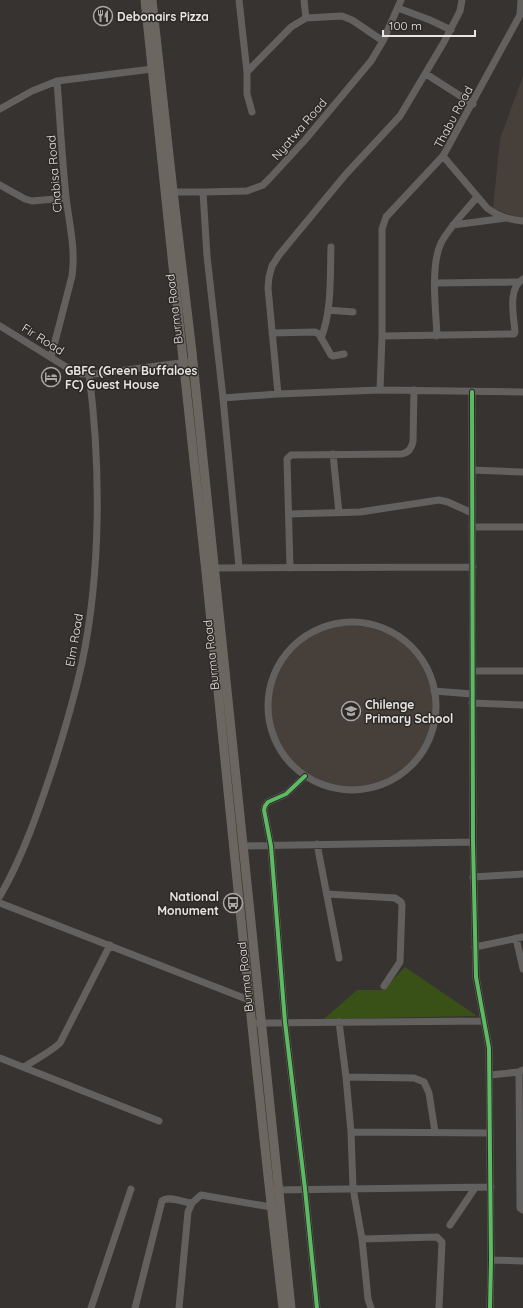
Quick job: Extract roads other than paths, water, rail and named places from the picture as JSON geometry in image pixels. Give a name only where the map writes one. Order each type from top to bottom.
[{"type":"main road","name":"Burma Road","points":[[145,0],[152,68],[214,568],[291,1308]]},
{"type":"main road","name":"Burma Road","points":[[152,0],[168,192]]},
{"type":"main road","name":"Burma Road","points":[[188,362],[249,1000],[283,1308]]},
{"type":"street","points":[[239,0],[247,72],[247,94],[252,112]]},
{"type":"street","points":[[304,0],[306,18]]},
{"type":"street","name":"Nyatwa Road","points":[[168,192],[247,191],[263,184],[275,173],[371,61],[383,41],[401,0]]},
{"type":"street","points":[[278,394],[268,288],[272,266],[288,243],[346,174],[381,135],[396,122],[451,30],[460,11],[462,0]]},
{"type":"street","points":[[521,0],[521,15]]},
{"type":"street","points":[[398,8],[451,30]]},
{"type":"street","name":"Thabu Road","points":[[521,15],[443,156],[477,196],[493,212],[506,218],[523,221]]},
{"type":"street","points":[[247,72],[291,28],[306,18],[342,16],[352,20],[383,41]]},
{"type":"street","points":[[0,109],[32,91],[57,81],[152,68]]},
{"type":"street","points":[[426,74],[473,104]]},
{"type":"street","name":"Chabisa Road","points":[[51,357],[74,264],[74,251],[66,198],[57,81]]},
{"type":"street","points":[[380,390],[383,222],[443,156]]},
{"type":"street","points":[[0,184],[25,199],[32,201],[66,198]]},
{"type":"street","points":[[203,192],[207,256],[223,398],[239,567]]},
{"type":"street","points":[[437,336],[435,283],[436,259],[440,245],[453,225],[477,196]]},
{"type":"street","points":[[453,225],[506,218]]},
{"type":"street","points":[[321,338],[326,325],[328,310],[331,247]]},
{"type":"street","points":[[382,336],[514,334],[513,294],[515,287],[521,281]]},
{"type":"street","points":[[435,283],[521,281]]},
{"type":"street","points":[[328,310],[353,312]]},
{"type":"street","name":"Fir Road","points":[[0,326],[76,372],[89,374],[188,362]]},
{"type":"street","points":[[272,333],[315,332],[319,334],[331,355],[344,354]]},
{"type":"street","name":"Elm Road","points":[[0,896],[24,848],[48,783],[74,695],[88,626],[93,585],[97,512],[95,431],[89,374]]},
{"type":"street","points":[[223,398],[380,390],[523,392]]},
{"type":"street","points":[[290,568],[288,456],[333,454],[402,454],[407,452],[411,449],[413,438],[414,390]]},
{"type":"street","points":[[472,392],[473,877],[476,977],[489,1048],[491,1187],[490,1308]]},
{"type":"street","points":[[333,454],[339,513]]},
{"type":"street","points":[[472,470],[523,472]]},
{"type":"street","points":[[289,514],[339,513],[376,510],[439,500],[448,502],[472,513]]},
{"type":"street","points":[[472,527],[523,527]]},
{"type":"street","points":[[214,568],[473,567]]},
{"type":"street","points":[[343,622],[366,623],[397,635],[414,650],[427,669],[434,691],[434,717],[432,730],[421,753],[412,764],[397,776],[380,785],[368,788],[355,790],[342,789],[317,782],[305,776],[288,760],[276,741],[269,720],[269,697],[274,674],[282,660],[293,646],[311,632],[343,622]]},
{"type":"street","points":[[473,670],[523,671]]},
{"type":"street","points":[[434,691],[472,694]]},
{"type":"street","points":[[472,703],[523,705]]},
{"type":"street","points":[[305,776],[286,794],[268,802],[264,810],[271,846],[285,1022],[305,1189],[317,1308]]},
{"type":"street","points":[[243,846],[473,842]]},
{"type":"street","points":[[317,844],[339,958]]},
{"type":"street","points":[[473,877],[523,874]]},
{"type":"street","points":[[327,894],[395,898],[401,902],[400,962],[384,986]]},
{"type":"street","points":[[0,903],[249,1000]]},
{"type":"street","points":[[475,947],[519,938],[523,969]]},
{"type":"street","points":[[24,1068],[34,1060],[50,1052],[60,1043],[110,946]]},
{"type":"street","points":[[252,1023],[484,1021]]},
{"type":"street","points":[[339,1022],[351,1132],[353,1188],[362,1239],[368,1299],[371,1308]]},
{"type":"street","points":[[0,1058],[159,1121]]},
{"type":"street","points":[[490,1075],[521,1071],[522,1150],[520,1208],[523,1210]]},
{"type":"street","points":[[346,1077],[414,1078],[424,1082],[429,1093],[435,1132]]},
{"type":"street","points":[[351,1132],[490,1133]]},
{"type":"street","points":[[269,1190],[491,1187]]},
{"type":"street","points":[[450,1225],[475,1188]]},
{"type":"street","points":[[91,1308],[132,1190]]},
{"type":"street","points":[[179,1308],[188,1212],[192,1203],[201,1195],[271,1207]]},
{"type":"street","points":[[135,1308],[162,1201],[168,1198],[186,1203],[192,1203]]},
{"type":"street","points":[[362,1239],[437,1237],[440,1239],[442,1242],[439,1308]]},
{"type":"street","points":[[491,1260],[523,1261]]},
{"type":"place","name":"Debonairs Pizza","points":[[103,16]]},
{"type":"place","name":"GBFC (Green Buffaloes FC) Guest House","points":[[51,377]]},
{"type":"place","name":"Chilenge Primary School","points":[[351,711]]},
{"type":"place","name":"National Monument","points":[[233,903]]}]
